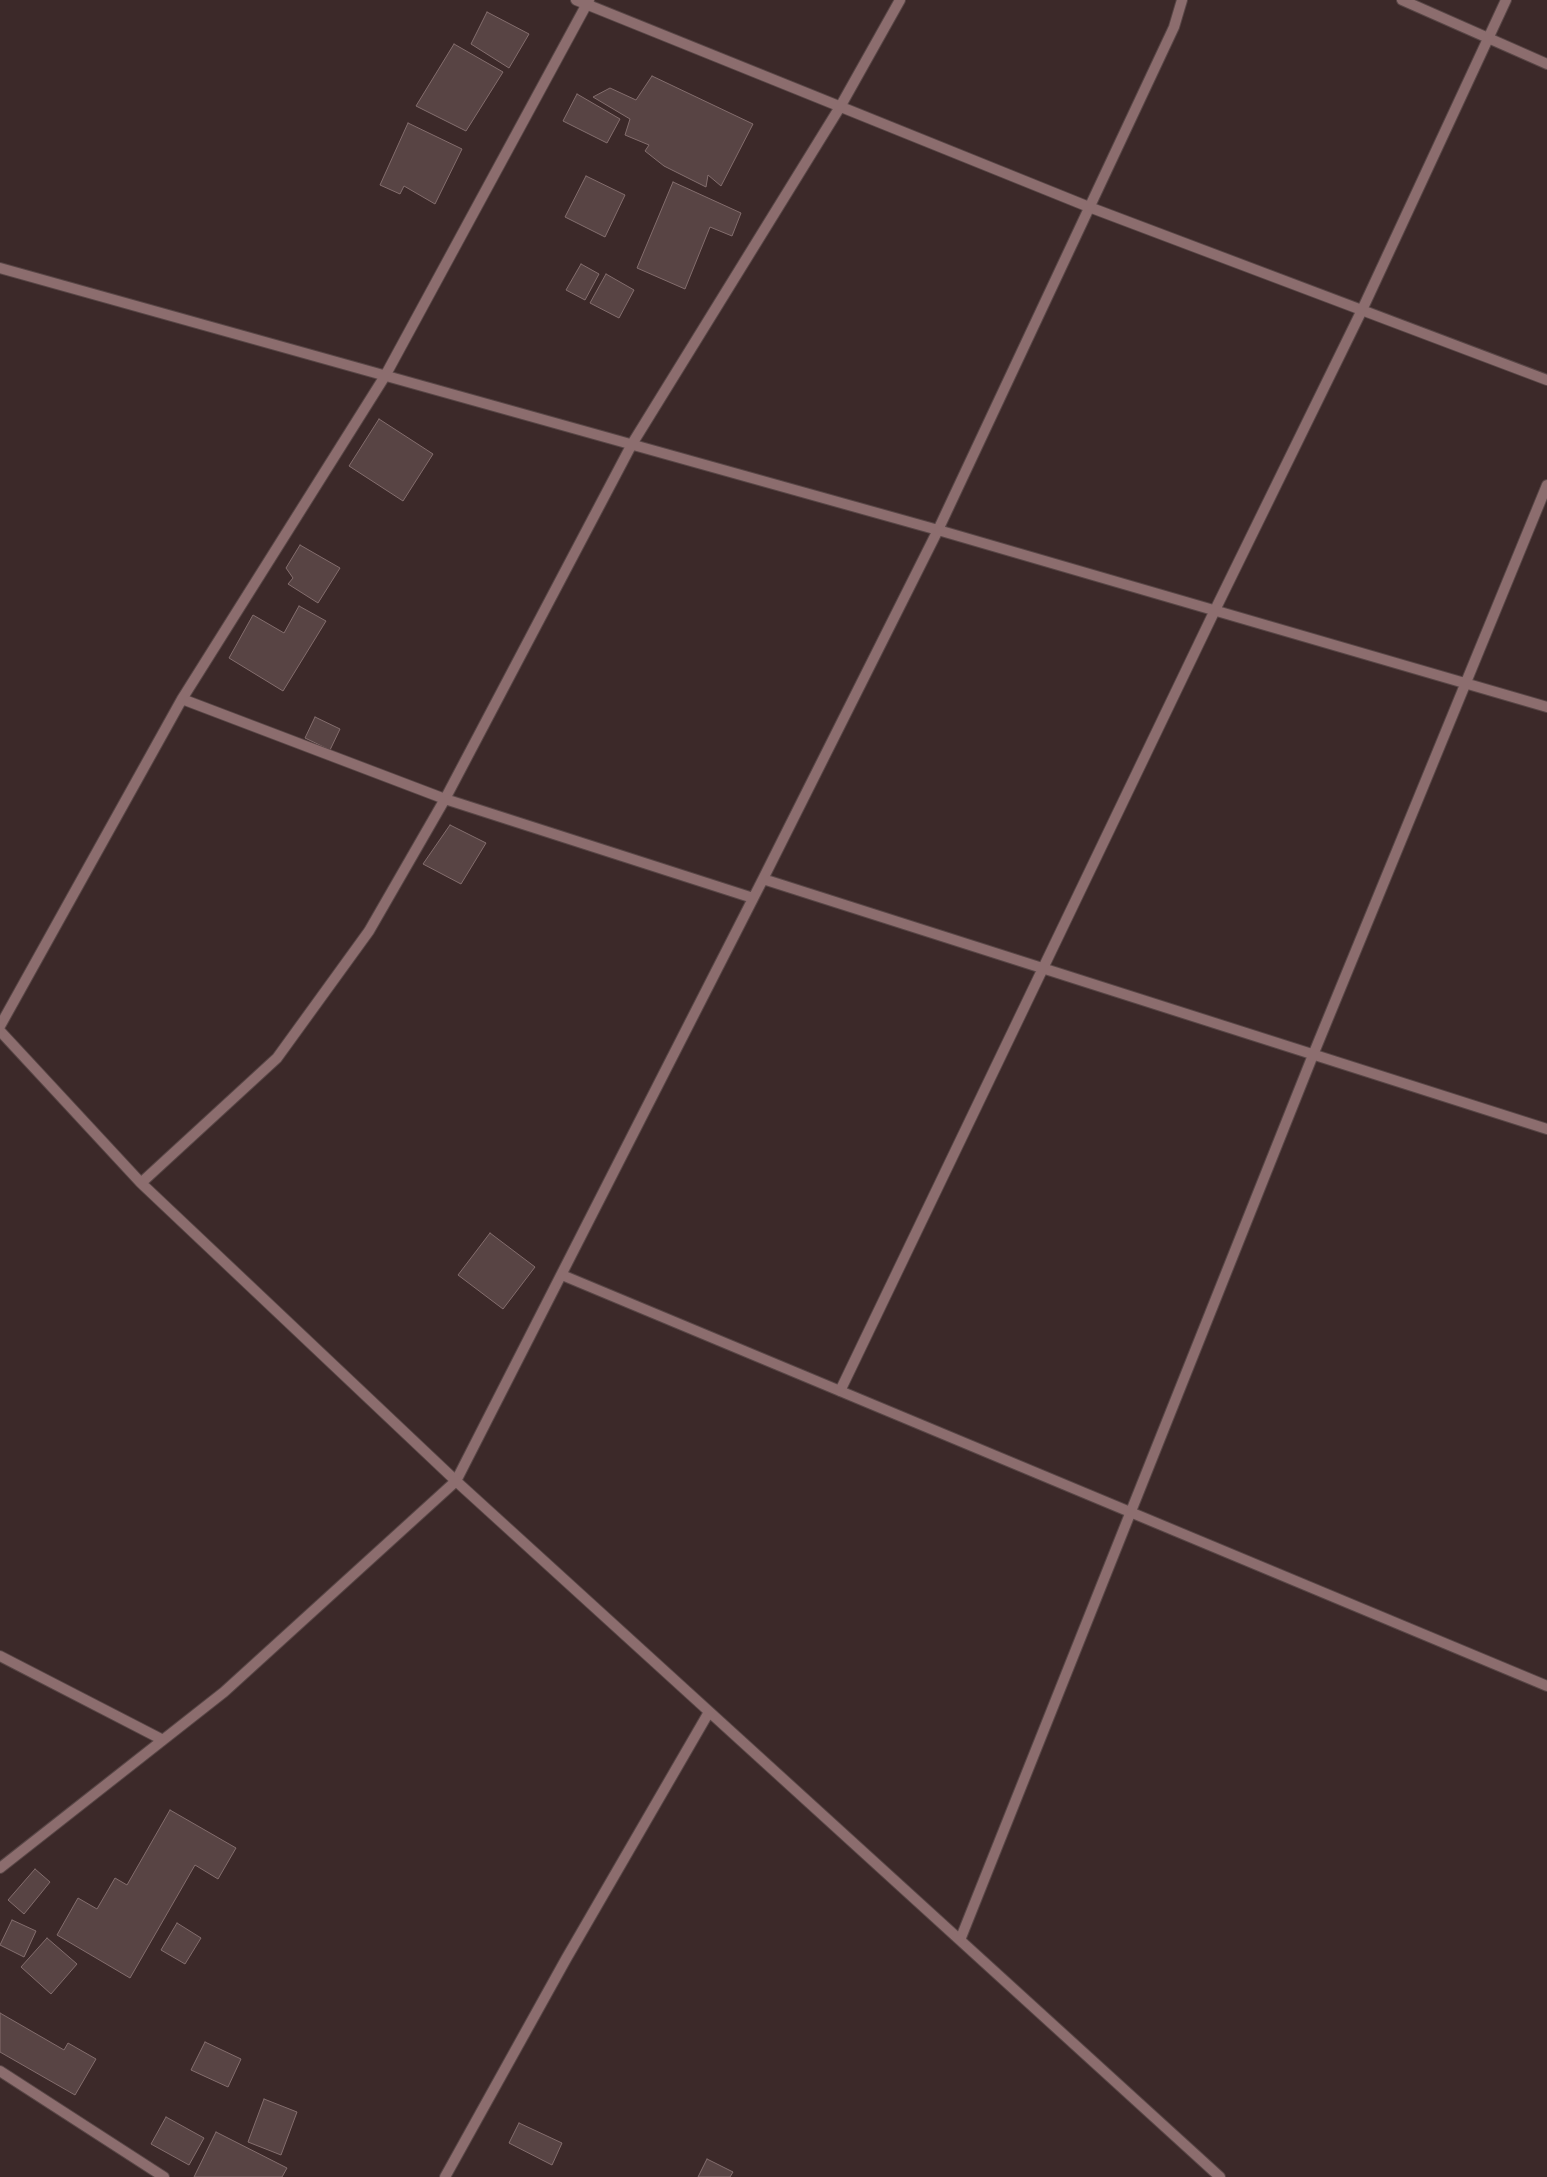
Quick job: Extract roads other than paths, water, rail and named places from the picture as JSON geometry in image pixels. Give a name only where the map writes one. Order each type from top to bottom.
[{"type":"street","points":[[576,0],[588,2],[840,107],[1089,207],[1547,380]]},
{"type":"street","points":[[141,1183],[277,1058],[370,931],[445,799],[632,444],[840,107],[900,0]]},
{"type":"street","points":[[0,1868],[224,1692],[456,1481],[754,898],[938,530],[1174,27],[1182,0]]},
{"type":"street","points":[[1402,0],[1547,64]]},
{"type":"street","points":[[840,1391],[1215,610],[1362,310],[1506,0]]},
{"type":"street","points":[[0,1026],[182,699],[385,376],[588,2]]},
{"type":"street","points":[[0,268],[938,530],[1547,707]]},
{"type":"street","points":[[960,1940],[1313,1055],[1547,485]]},
{"type":"street","points":[[182,699],[445,799],[754,898]]},
{"type":"street","points":[[763,879],[1547,1129]]},
{"type":"street","points":[[0,1031],[141,1183],[456,1481],[1220,2177]]},
{"type":"street","points":[[562,1275],[1547,1686]]},
{"type":"street","points":[[0,1656],[163,1740]]},
{"type":"street","points":[[445,2177],[570,1951],[709,1712]]},
{"type":"street","points":[[0,2071],[164,2177]]}]
